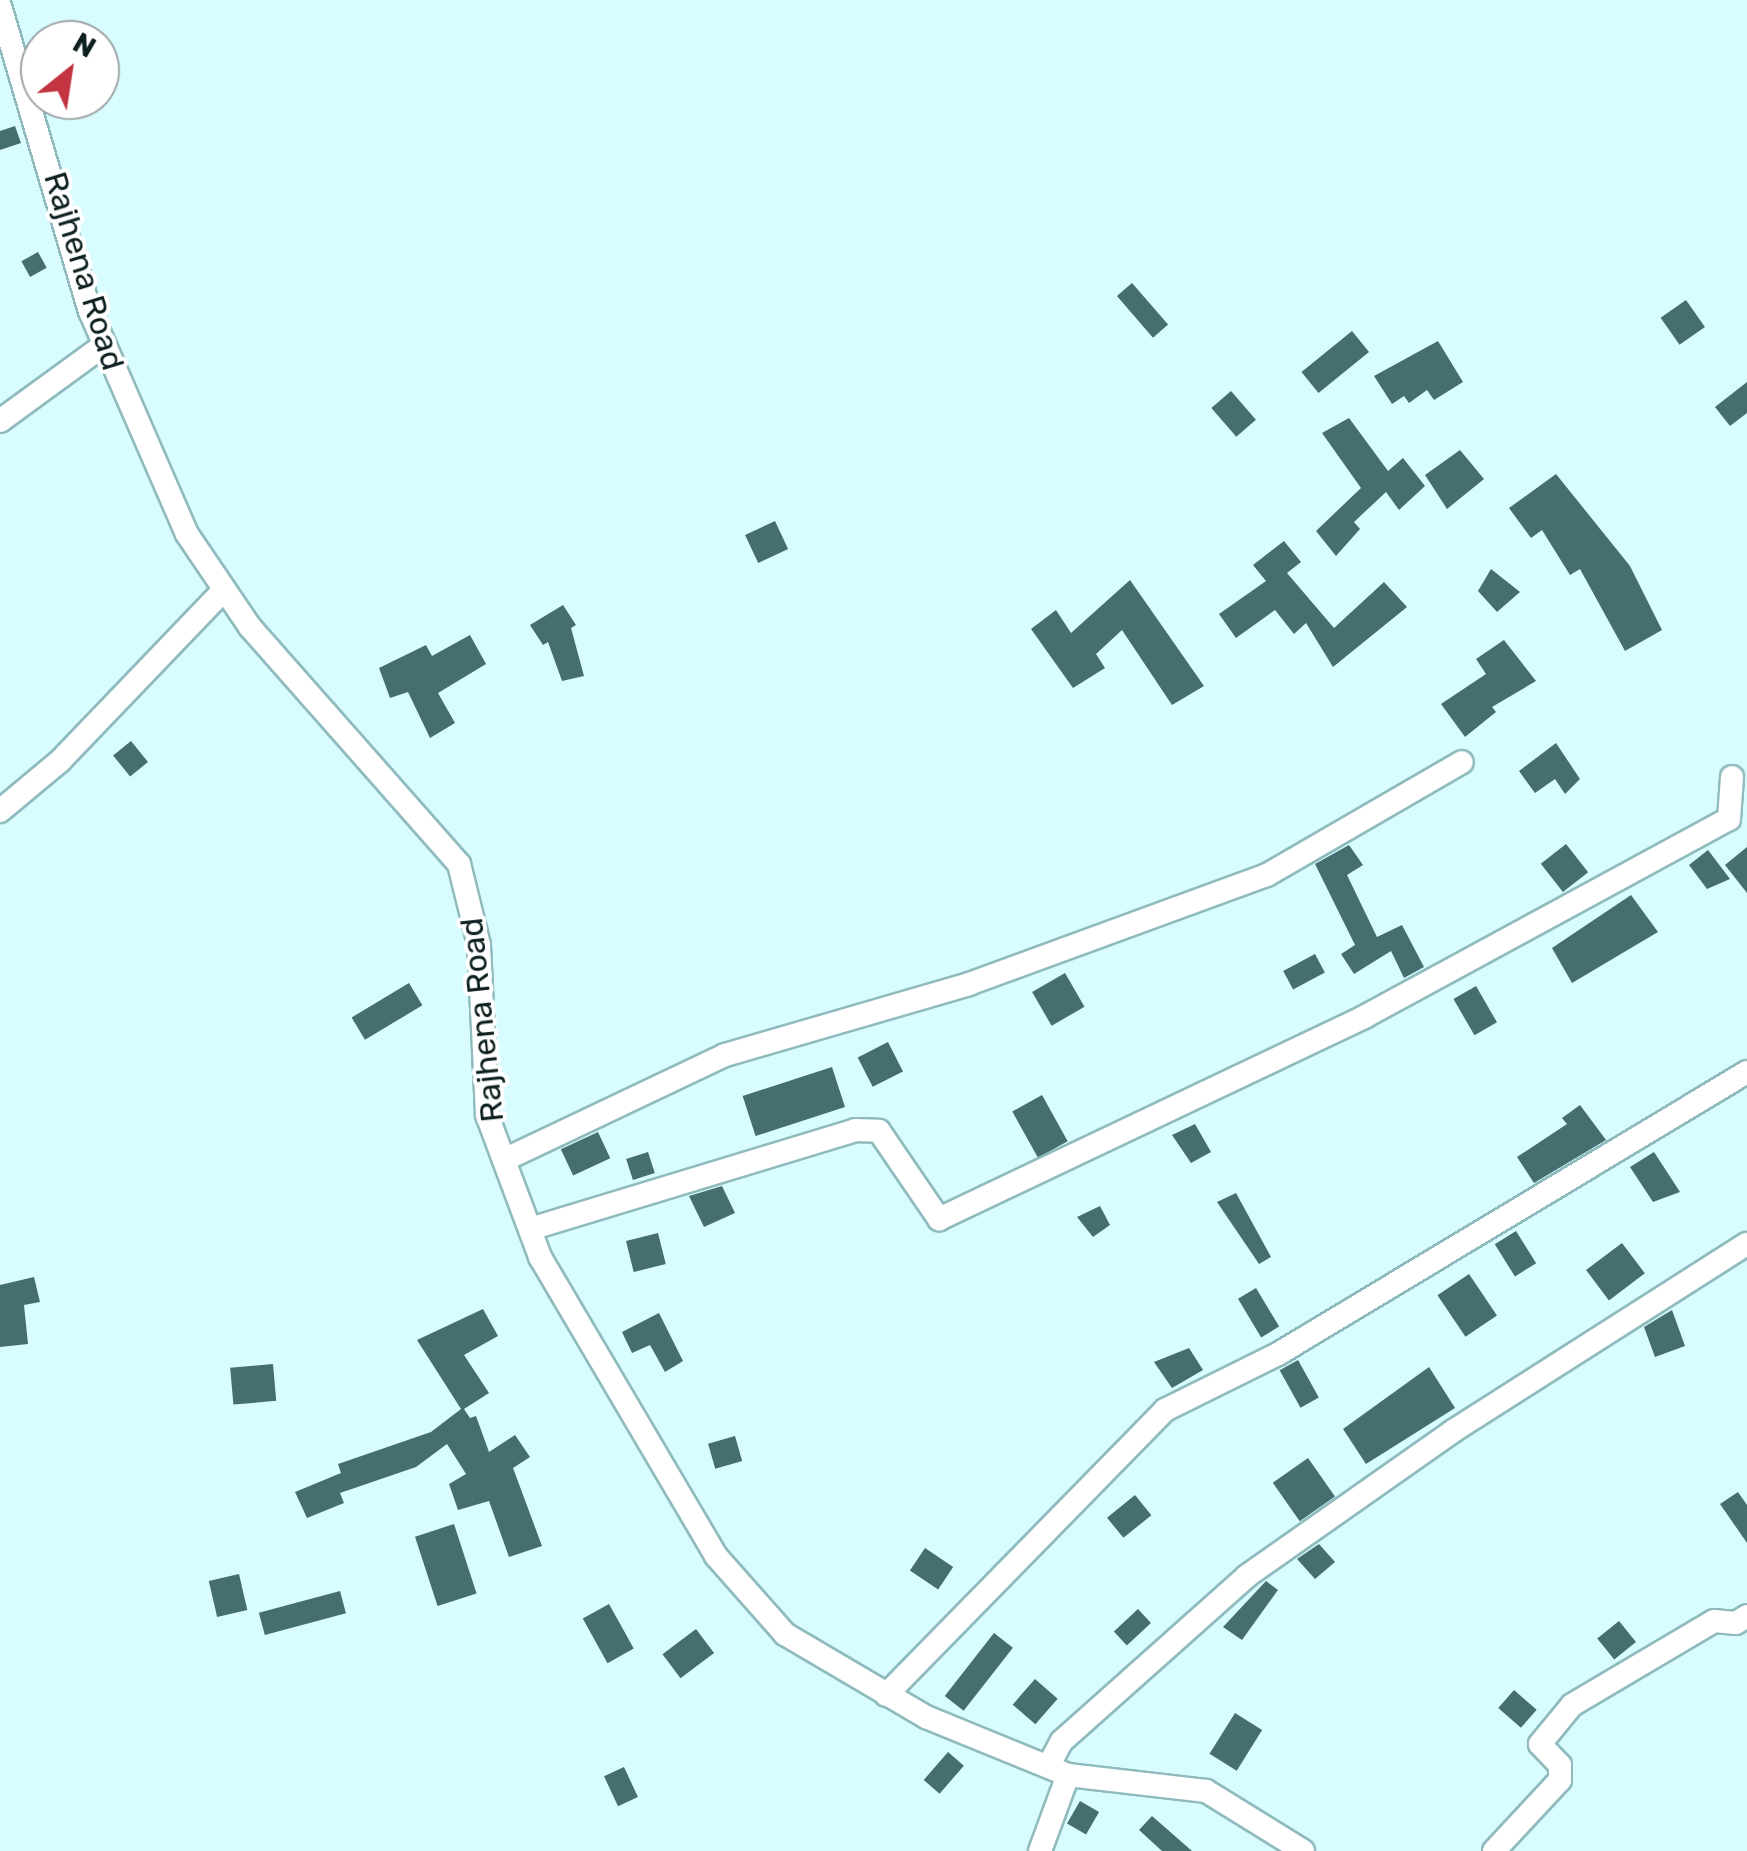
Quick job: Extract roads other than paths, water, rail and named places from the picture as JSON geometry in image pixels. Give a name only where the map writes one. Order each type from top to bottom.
[{"type":"street","name":"Rajhena Road","points":[[0,6],[103,346],[187,534],[223,591],[459,864],[479,944],[487,1115],[530,1230],[637,1432],[716,1556],[785,1634],[886,1695],[1058,1770],[1206,1791],[1303,1851]]},
{"type":"street","points":[[0,421],[103,346]]},
{"type":"street","points":[[0,811],[60,761],[223,591]]},
{"type":"street","points":[[504,1160],[725,1055],[970,984],[1266,875],[1462,762]]},
{"type":"street","points":[[1740,772],[1747,798]]},
{"type":"street","points":[[530,1230],[855,1130],[879,1131],[940,1220],[1364,1017],[1729,819],[1740,772]]},
{"type":"street","points":[[886,1695],[1165,1410],[1278,1354],[1747,1072]]},
{"type":"street","points":[[1040,1851],[1062,1740],[1247,1576],[1452,1431],[1747,1244]]},
{"type":"street","points":[[1494,1851],[1560,1780],[1560,1765],[1540,1744],[1572,1705],[1714,1621],[1736,1623],[1747,1616]]}]
